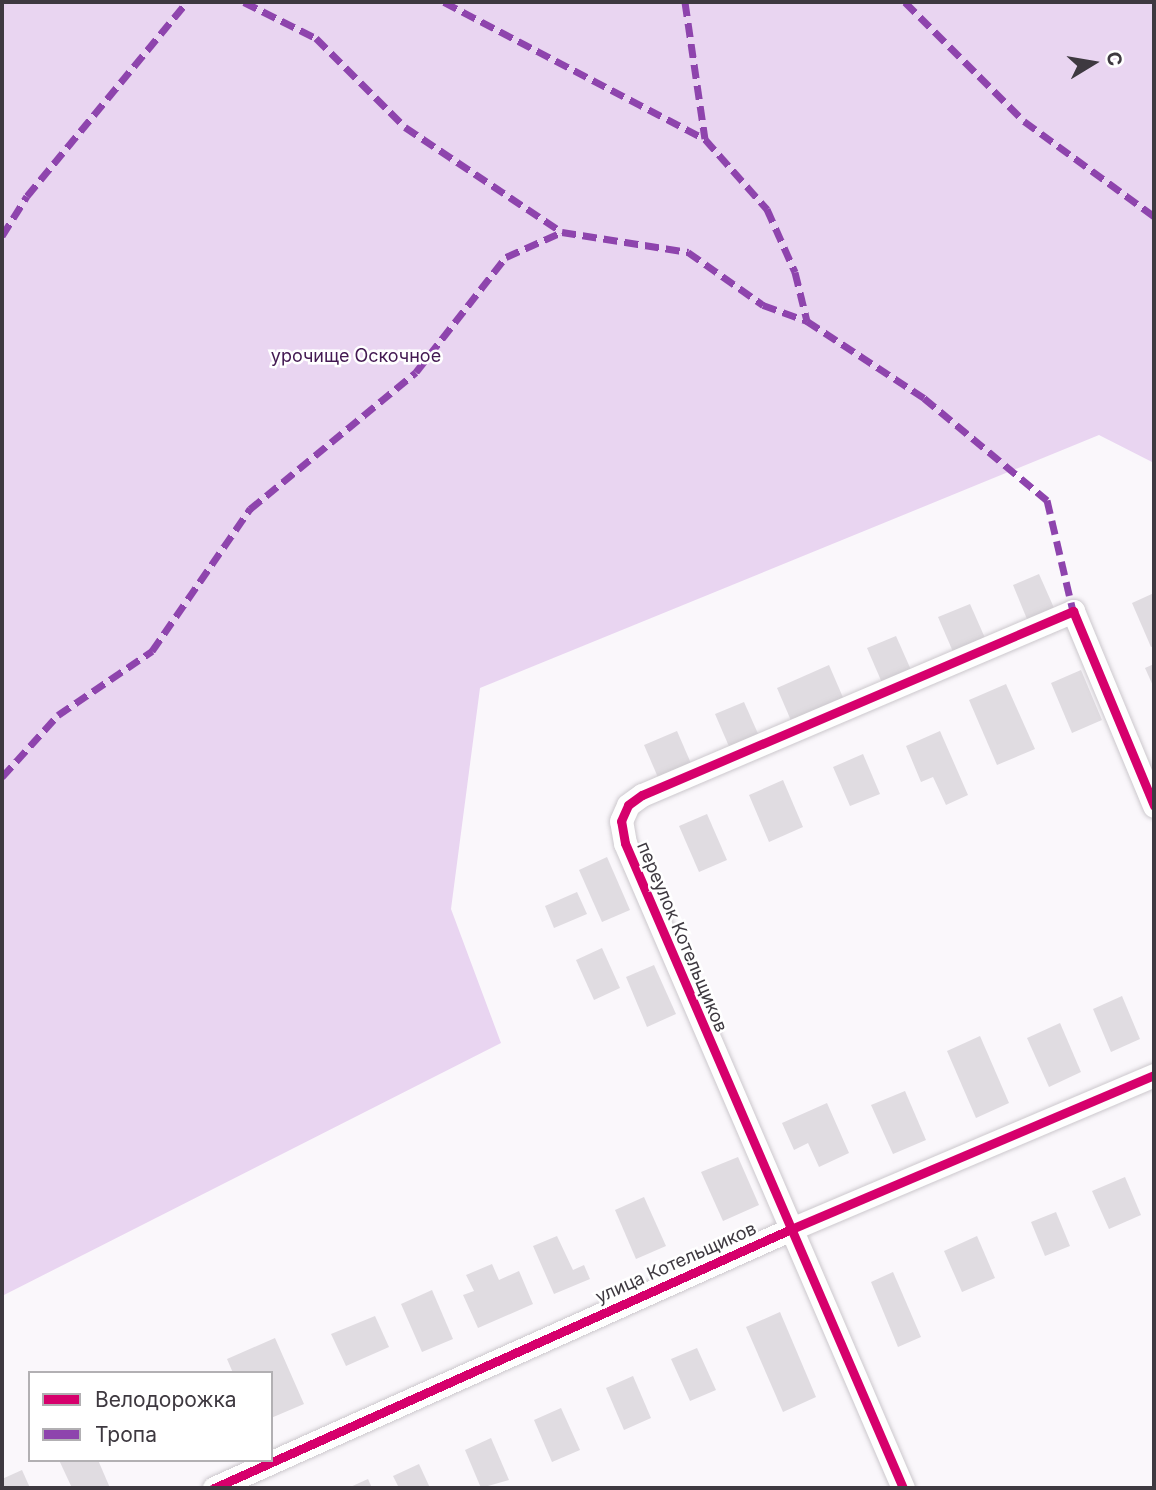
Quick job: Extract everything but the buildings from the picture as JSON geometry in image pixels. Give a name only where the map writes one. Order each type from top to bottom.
[{"type":"street","name":"переулок Котельщиков","points":[[903,1488],[789,1230],[625,843],[621,821],[628,805],[642,795],[1073,611],[1154,806]]},
{"type":"street","name":"улица Котельщиков","points":[[273,1462],[789,1230],[1154,1074]]},
{"type":"street","name":"улица Котельщиков","points":[[214,1488],[272,1462]]},
{"type":"green space","name":"урочище Оскочное","points":[[2,2],[1154,2],[1154,463],[1099,435],[480,688],[451,909],[501,1043],[2,1296]]},
{"type":"marked path","points":[[2,236],[27,196],[187,2]]},
{"type":"marked path","points":[[244,2],[316,38],[405,127],[562,232]]},
{"type":"marked path","points":[[444,2],[705,139],[767,209],[795,272],[807,321]]},
{"type":"marked path","points":[[685,2],[705,139]]},
{"type":"marked path","points":[[905,2],[1024,121],[1154,216]]},
{"type":"marked path","points":[[2,777],[58,715],[152,651],[250,509],[416,372],[506,257],[562,232],[688,252],[763,305],[807,321],[924,398],[1047,500],[1073,611]]},
{"type":"cycle path","points":[[903,1488],[625,843],[621,821],[628,805],[642,795],[1073,611],[1154,806]]},
{"type":"cycle path","points":[[273,1462],[789,1230],[1154,1075]]},
{"type":"cycle path","points":[[214,1488],[272,1462]]}]
